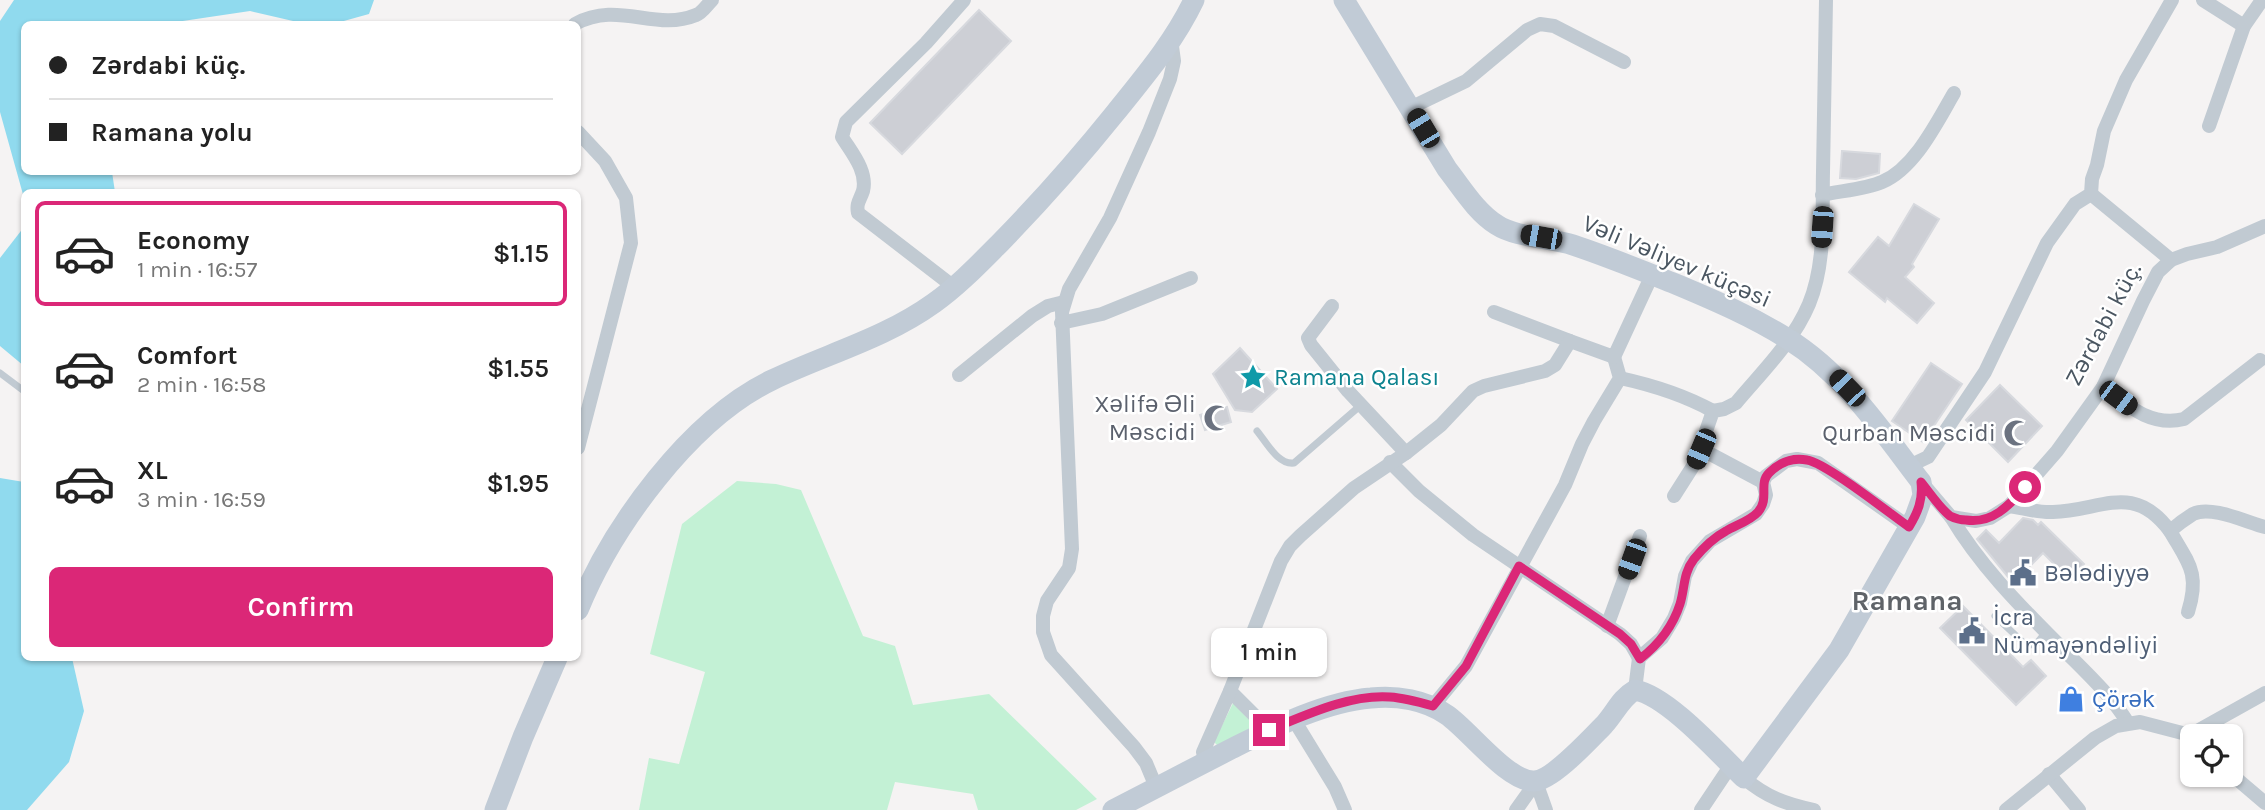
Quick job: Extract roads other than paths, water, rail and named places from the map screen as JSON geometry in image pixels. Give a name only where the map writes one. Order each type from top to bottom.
[{"type":"street","points":[[578,21],[584,16],[614,6],[678,19],[699,14],[712,0]]},
{"type":"street","points":[[954,287],[858,213],[856,204],[863,190],[863,180],[860,168],[842,137],[846,122],[926,43],[964,0]]},
{"type":"street","points":[[582,584],[667,468],[713,419],[771,380],[906,321],[954,287],[1061,178],[1147,74],[1194,0]]},
{"type":"street","name":"Vəli Vəliyev küçəsi","points":[[1344,0],[1447,169],[1479,210],[1499,227],[1558,241],[1652,275],[1722,304],[1789,339],[1829,370],[1847,388],[1915,474]]},
{"type":"street","points":[[1620,378],[1644,383],[1696,401],[1713,411],[1724,410],[1736,403],[1789,339],[1809,303],[1818,274],[1826,0]]},
{"type":"street","points":[[2091,194],[2104,131],[2112,111],[2126,80],[2172,0]]},
{"type":"street","points":[[2203,0],[2244,26]]},
{"type":"street","points":[[2209,126],[2244,26],[2262,0]]},
{"type":"street","points":[[1410,108],[1466,81],[1527,30],[1540,24],[1554,26],[1623,62]]},
{"type":"street","points":[[1156,787],[1146,763],[1134,747],[1051,655],[1043,632],[1043,616],[1047,601],[1069,568],[1072,549],[1061,323],[1064,302],[1110,218],[1149,132],[1170,79],[1174,61],[1171,39]]},
{"type":"street","points":[[1822,195],[1882,182],[1900,170],[1921,148],[1954,93]]},
{"type":"street","points":[[581,135],[605,161],[626,198],[631,243],[581,428]]},
{"type":"street","points":[[2091,194],[2171,260]]},
{"type":"street","points":[[1915,474],[1985,372],[2047,243],[2075,204],[2091,194]]},
{"type":"street","name":"Zərdabi küç.","points":[[1951,517],[1976,521],[1990,518],[2009,506],[2057,451],[2103,387],[2158,272],[2171,260],[2217,247],[2265,226]]},
{"type":"street","points":[[1433,706],[1466,666],[1565,485],[1594,421],[1620,378],[1614,357],[1652,275]]},
{"type":"street","points":[[1061,323],[1102,314],[1191,278]]},
{"type":"street","points":[[960,375],[1032,316],[1048,306],[1064,302]]},
{"type":"street","points":[[1332,306],[1308,338],[1311,345],[1406,453]]},
{"type":"street","points":[[1494,312],[1614,357]]},
{"type":"street","points":[[1205,762],[1203,752],[1281,561],[1290,546],[1354,488],[1406,453],[1441,425],[1473,391],[1545,371],[1555,365],[1570,341]]},
{"type":"street","points":[[2103,387],[2132,409],[2158,421],[2170,423],[2184,419],[2260,360]]},
{"type":"street","points":[[1674,496],[1686,480],[1701,449],[1713,411]]},
{"type":"street","points":[[1701,449],[1763,482]]},
{"type":"street","points":[[1516,810],[1536,782],[1567,760],[1635,690],[1640,659],[1662,638],[1674,618],[1685,576],[1692,561],[1710,541],[1756,514],[1766,495],[1763,482],[1766,475],[1786,461],[1797,459],[1818,463],[1909,527]]},
{"type":"street","points":[[1390,463],[1455,521],[1631,644],[1640,659]]},
{"type":"street","points":[[1701,810],[1737,772],[1839,650],[1920,506],[1923,495],[1915,474]]},
{"type":"street","points":[[1915,474],[1951,517],[1970,548],[2046,632],[2111,697],[2129,723]]},
{"type":"street","points":[[2009,506],[2054,512],[2116,501],[2139,505],[2154,512],[2170,531],[2191,570],[2195,586],[2188,612]]},
{"type":"street","points":[[2170,531],[2195,513],[2205,512],[2221,513],[2265,527]]},
{"type":"street","points":[[1607,626],[1640,536]]},
{"type":"street","points":[[495,810],[556,661]]},
{"type":"street","points":[[1635,690],[1651,694],[1669,706],[1763,794],[1814,810]]},
{"type":"street","points":[[1230,691],[1269,730]]},
{"type":"street","points":[[2214,724],[2265,693]]},
{"type":"street","points":[[1114,810],[1269,730],[1318,711],[1368,698],[1410,699],[1433,706],[1462,727],[1510,772],[1522,780],[1536,782]]},
{"type":"street","points":[[1294,720],[1335,787],[1345,810]]},
{"type":"street","points":[[2006,810],[2095,738],[2116,726],[2140,722],[2180,734]]},
{"type":"street","points":[[2049,774],[2078,810]]},
{"type":"street","points":[[1536,782],[1546,810]]},
{"type":"street","points":[[2243,784],[2265,803]]},
{"type":"lane","points":[[0,373],[21,389]]},
{"type":"lane","points":[[1257,431],[1279,458],[1287,464],[1294,463],[1361,405]]},
{"type":"lane","points":[[1995,616],[2027,646],[2037,643],[2046,632]]},
{"type":"water","points":[[14,0],[374,0],[369,14],[344,21],[293,21],[250,11],[183,21],[21,21],[21,175],[112,175],[115,189],[21,189],[0,112],[0,21]]},
{"type":"water","points":[[21,231],[21,364],[0,346],[0,258]]},
{"type":"water","points":[[0,478],[21,482],[21,661],[73,661],[84,711],[69,762],[27,810],[0,810]]},
{"type":"place","name":"Ramana Qalası","points":[[1253,377]]},
{"type":"place","name":"Xəlifə Əli Məscidi","points":[[1217,418]]},
{"type":"place","name":"Qurban Məscidi","points":[[2017,433]]},
{"type":"place","name":"Bələdiyyə","points":[[2023,573]]},
{"type":"place","name":"İcra Nümayəndəliyi","points":[[1972,631]]},
{"type":"place","name":"Çörək","points":[[2071,699]]},
{"type":"district","name":"Ramana","points":[[1907,600]]}]
